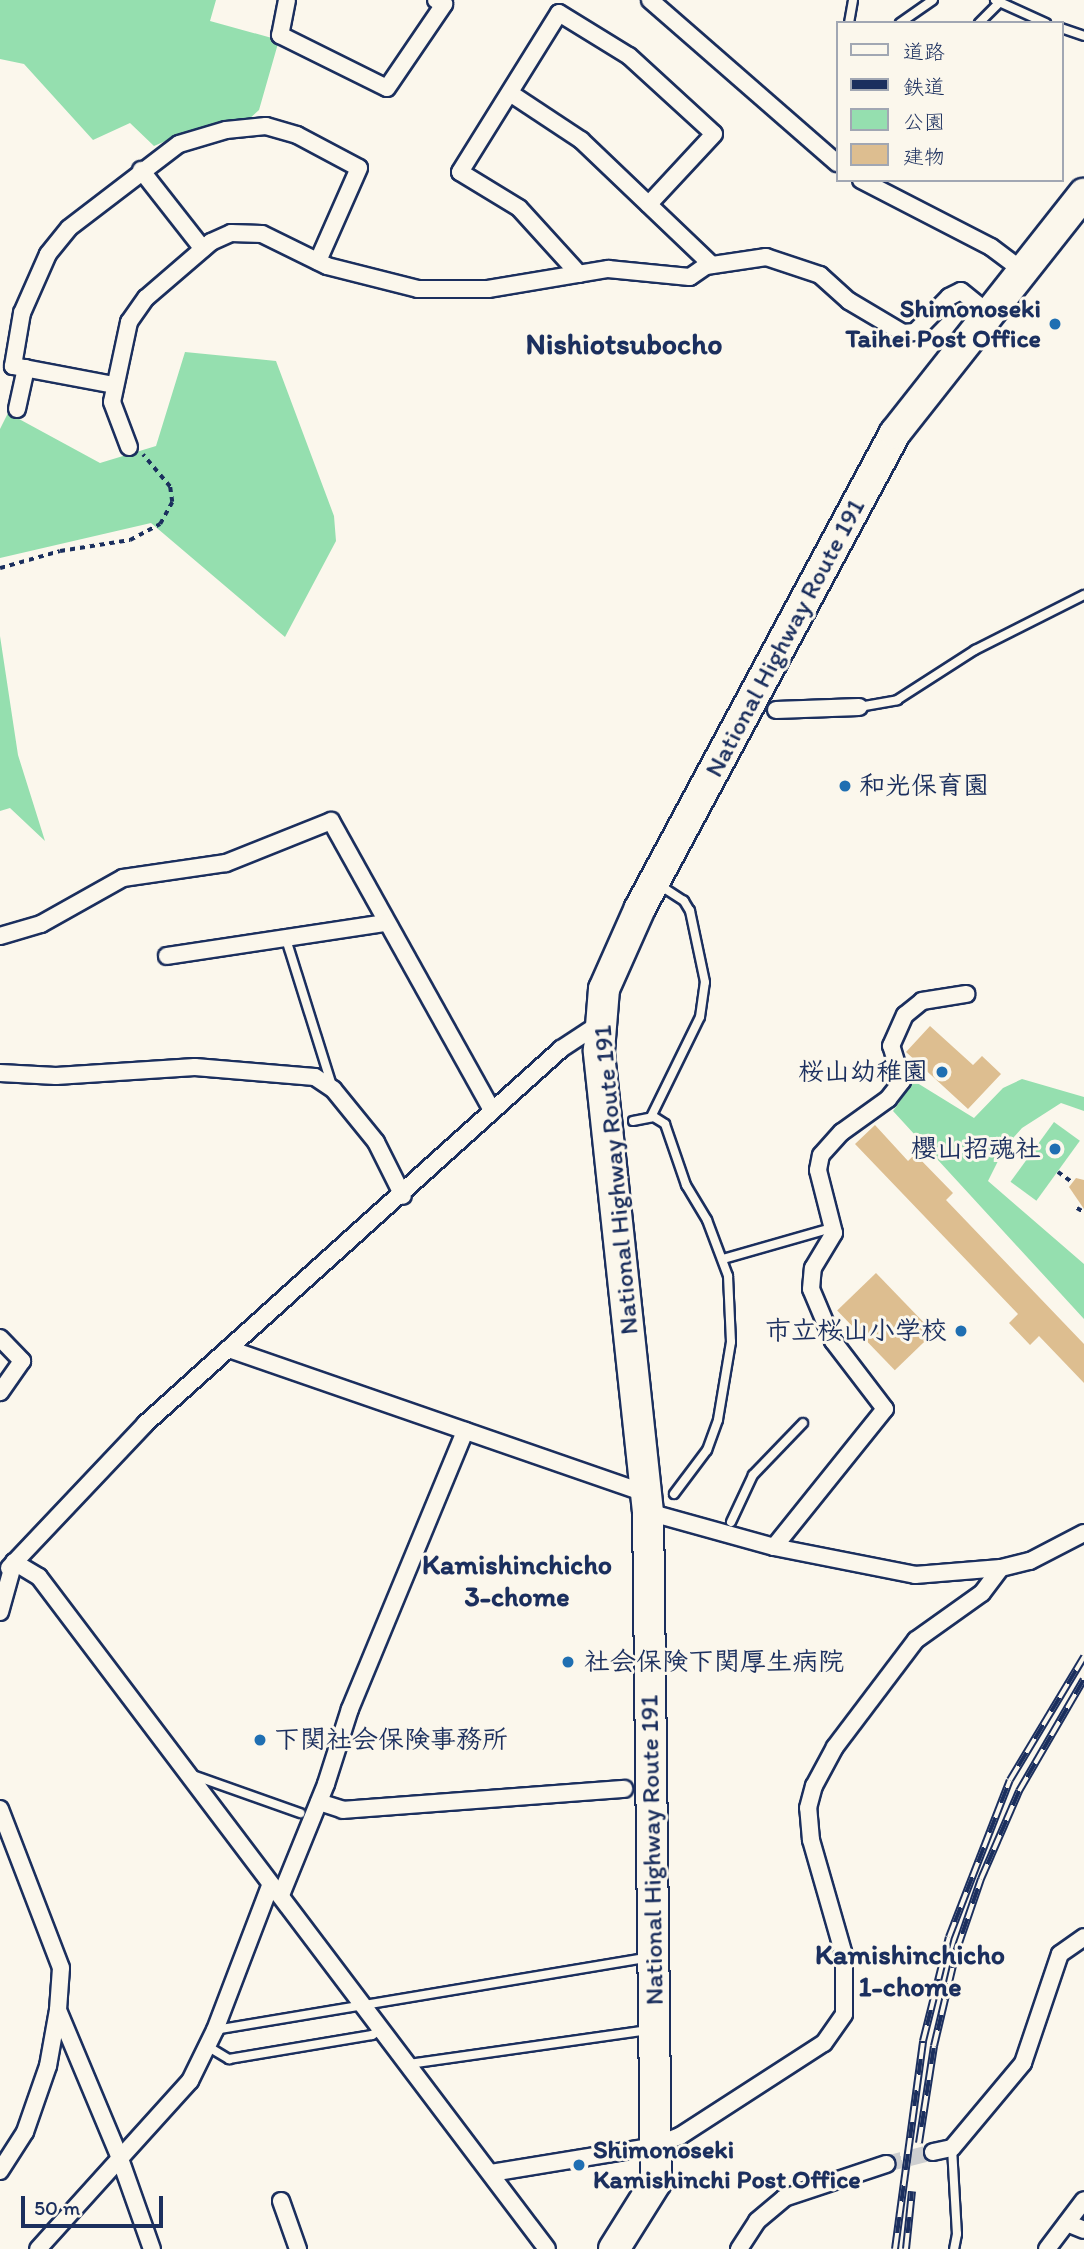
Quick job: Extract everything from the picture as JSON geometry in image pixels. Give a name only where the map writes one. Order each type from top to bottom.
[{"type":"highway","name":"National Highway Route 191","points":[[614,2249],[656,2182],[653,1957],[656,1500],[599,1024],[608,979],[654,882],[895,433],[1084,194]]},
{"type":"street","points":[[287,0],[280,35],[387,88],[444,4],[436,0]]},
{"type":"street","points":[[650,0],[836,162]]},
{"type":"street","points":[[579,274],[519,208],[460,172],[559,13],[629,56],[714,134],[649,204]]},
{"type":"street","points":[[510,93],[581,140],[712,265]]},
{"type":"street","points":[[114,385],[13,366],[22,313],[48,254],[69,228],[141,170],[179,144],[244,127],[266,126],[297,135],[359,168],[318,261]]},
{"type":"street","points":[[141,170],[203,249]]},
{"type":"street","points":[[865,182],[991,247],[1022,270]]},
{"type":"street","points":[[129,447],[114,415],[114,385],[124,334],[134,313],[203,249],[222,236],[250,232],[318,261],[418,289],[488,289],[608,269],[690,277],[712,265],[766,257],[789,261],[820,275],[849,301],[903,332],[915,332],[949,297],[961,291],[988,313]]},
{"type":"street","points":[[17,410],[26,368]]},
{"type":"street","points":[[776,710],[859,707]]},
{"type":"street","points":[[0,936],[41,925],[123,878],[226,863],[331,821],[492,1110]]},
{"type":"street","points":[[167,956],[386,923]]},
{"type":"street","points":[[774,1548],[885,1409],[833,1341],[811,1289],[813,1268],[834,1233],[818,1170],[823,1151],[888,1099],[902,1081],[891,1046],[905,1015],[922,1001],[966,994]]},
{"type":"street","points":[[0,1578],[145,1424],[403,1196],[492,1110],[561,1049],[599,1024]]},
{"type":"street","points":[[0,1073],[55,1076],[195,1067],[314,1077],[333,1089],[376,1142],[403,1196]]},
{"type":"street","points":[[0,1338],[22,1361],[0,1392]]},
{"type":"street","points":[[229,1349],[656,1500],[774,1548],[915,1575],[1001,1568],[1030,1561],[1084,1533]]},
{"type":"street","points":[[37,2249],[190,2081],[275,1891],[319,1802],[355,1697],[465,1431]]},
{"type":"street","points":[[0,1612],[14,1562]]},
{"type":"street","points":[[14,1562],[39,1577],[547,2249]]},
{"type":"street","points":[[491,2173],[655,2146],[680,2136],[824,2043],[844,2014],[844,1955],[811,1840],[808,1808],[814,1786],[835,1747],[916,1640],[982,1593],[1001,1568]]},
{"type":"street","points":[[319,1802],[342,1810],[624,1789]]},
{"type":"street","points":[[0,1809],[61,1968],[58,2010],[48,2066],[25,2132],[0,2171]]},
{"type":"street","points":[[933,2151],[952,2148],[1023,2063],[1060,1954],[1084,1937]]},
{"type":"street","points":[[58,2010],[119,2156],[152,2249]]},
{"type":"street","points":[[739,2249],[757,2221],[784,2198],[886,2164]]},
{"type":"street","points":[[1047,2249],[1084,2200]]},
{"type":"street","points":[[281,2201],[292,2247]]},
{"type":"street","points":[[1067,2222],[1084,2230]]},
{"type":"lane","points":[[849,21],[853,0]]},
{"type":"lane","points":[[903,21],[933,0]]},
{"type":"lane","points":[[981,21],[996,2],[1041,21]]},
{"type":"lane","points":[[1063,29],[1084,36]]},
{"type":"lane","points":[[859,707],[897,700],[975,650],[1084,595]]},
{"type":"lane","points":[[651,1117],[700,1017],[705,982],[690,911],[684,901],[654,882]]},
{"type":"lane","points":[[286,939],[333,1089]]},
{"type":"lane","points":[[633,1121],[651,1117],[665,1124],[686,1185],[723,1259],[731,1342],[718,1420],[707,1450],[656,1500]]},
{"type":"lane","points":[[723,1259],[832,1228]]},
{"type":"lane","points":[[731,1522],[753,1475],[803,1423]]},
{"type":"lane","points":[[186,1773],[300,1813]]},
{"type":"lane","points":[[215,2030],[653,1957]]},
{"type":"lane","points":[[207,2046],[229,2059],[372,2035],[382,2029]]},
{"type":"lane","points":[[408,2064],[654,2029]]},
{"type":"lane","points":[[952,2148],[949,2159],[957,2234],[954,2249]]},
{"type":"path","points":[[0,568],[60,551],[130,540],[160,524],[172,502],[170,487],[159,468],[129,447]]},
{"type":"path","points":[[1058,1172],[1072,1182]]},
{"type":"path","points":[[1077,1208],[1084,1212]]},
{"type":"green space","points":[[0,0],[216,0],[210,21],[279,40],[259,110],[248,120],[191,130],[154,146],[130,123],[93,140],[24,64],[0,59]]},
{"type":"green space","points":[[185,352],[276,361],[334,516],[336,541],[285,637],[151,523],[0,558],[0,429],[8,413],[100,463],[156,446]]},
{"type":"green space","points":[[0,636],[18,755],[45,841],[10,808],[0,811]]},
{"type":"green space","points":[[1022,1079],[1084,1097],[1084,1111],[1061,1103],[1022,1128],[1005,1147],[988,1181],[1084,1264],[1084,1319],[893,1111],[914,1081],[974,1118],[1003,1088]]},
{"type":"green space","points":[[1054,1122],[1080,1141],[1036,1201],[1011,1182]]},
{"type":"building","points":[[930,1026],[973,1065],[982,1056],[1001,1074],[968,1109],[906,1052]]},
{"type":"building","points":[[875,1125],[908,1161],[915,1154],[953,1193],[946,1200],[1084,1344],[1084,1383],[1039,1336],[1030,1345],[1009,1323],[1018,1314],[855,1144]]},
{"type":"building","points":[[1076,1178],[1084,1180],[1084,1209],[1069,1187]]},
{"type":"building","points":[[876,1273],[934,1333],[895,1370],[837,1311]]},
{"type":"tunnel","points":[[886,2164],[933,2152]]},
{"type":"railway","points":[[895,2249],[923,2041],[949,1937],[1010,1780],[1084,1657]]},
{"type":"railway","points":[[919,2143],[934,2046],[957,1949],[981,1879],[1019,1791],[1084,1679]]},
{"type":"railway","points":[[906,2249],[912,2191]]},
{"type":"place","name":"Shimonoseki Taihei Post Office","points":[[1055,324]]},
{"type":"place","name":"和光保育園","points":[[845,786]]},
{"type":"place","name":"桜山幼稚園","points":[[942,1072]]},
{"type":"place","name":"櫻山招魂社","points":[[1055,1149]]},
{"type":"place","name":"市立桜山小学校","points":[[961,1331]]},
{"type":"place","name":"社会保険下関厚生病院","points":[[568,1662]]},
{"type":"place","name":"下関社会保険事務所","points":[[260,1740]]},
{"type":"place","name":"Shimonoseki Kamishinchi Post Office","points":[[579,2165]]},
{"type":"district","name":"Nishiotsubocho","points":[[624,344]]},
{"type":"district","name":"Kamishinchicho 3-chome","points":[[517,1580]]},
{"type":"district","name":"Kamishinchicho 1-chome","points":[[910,1970]]}]
